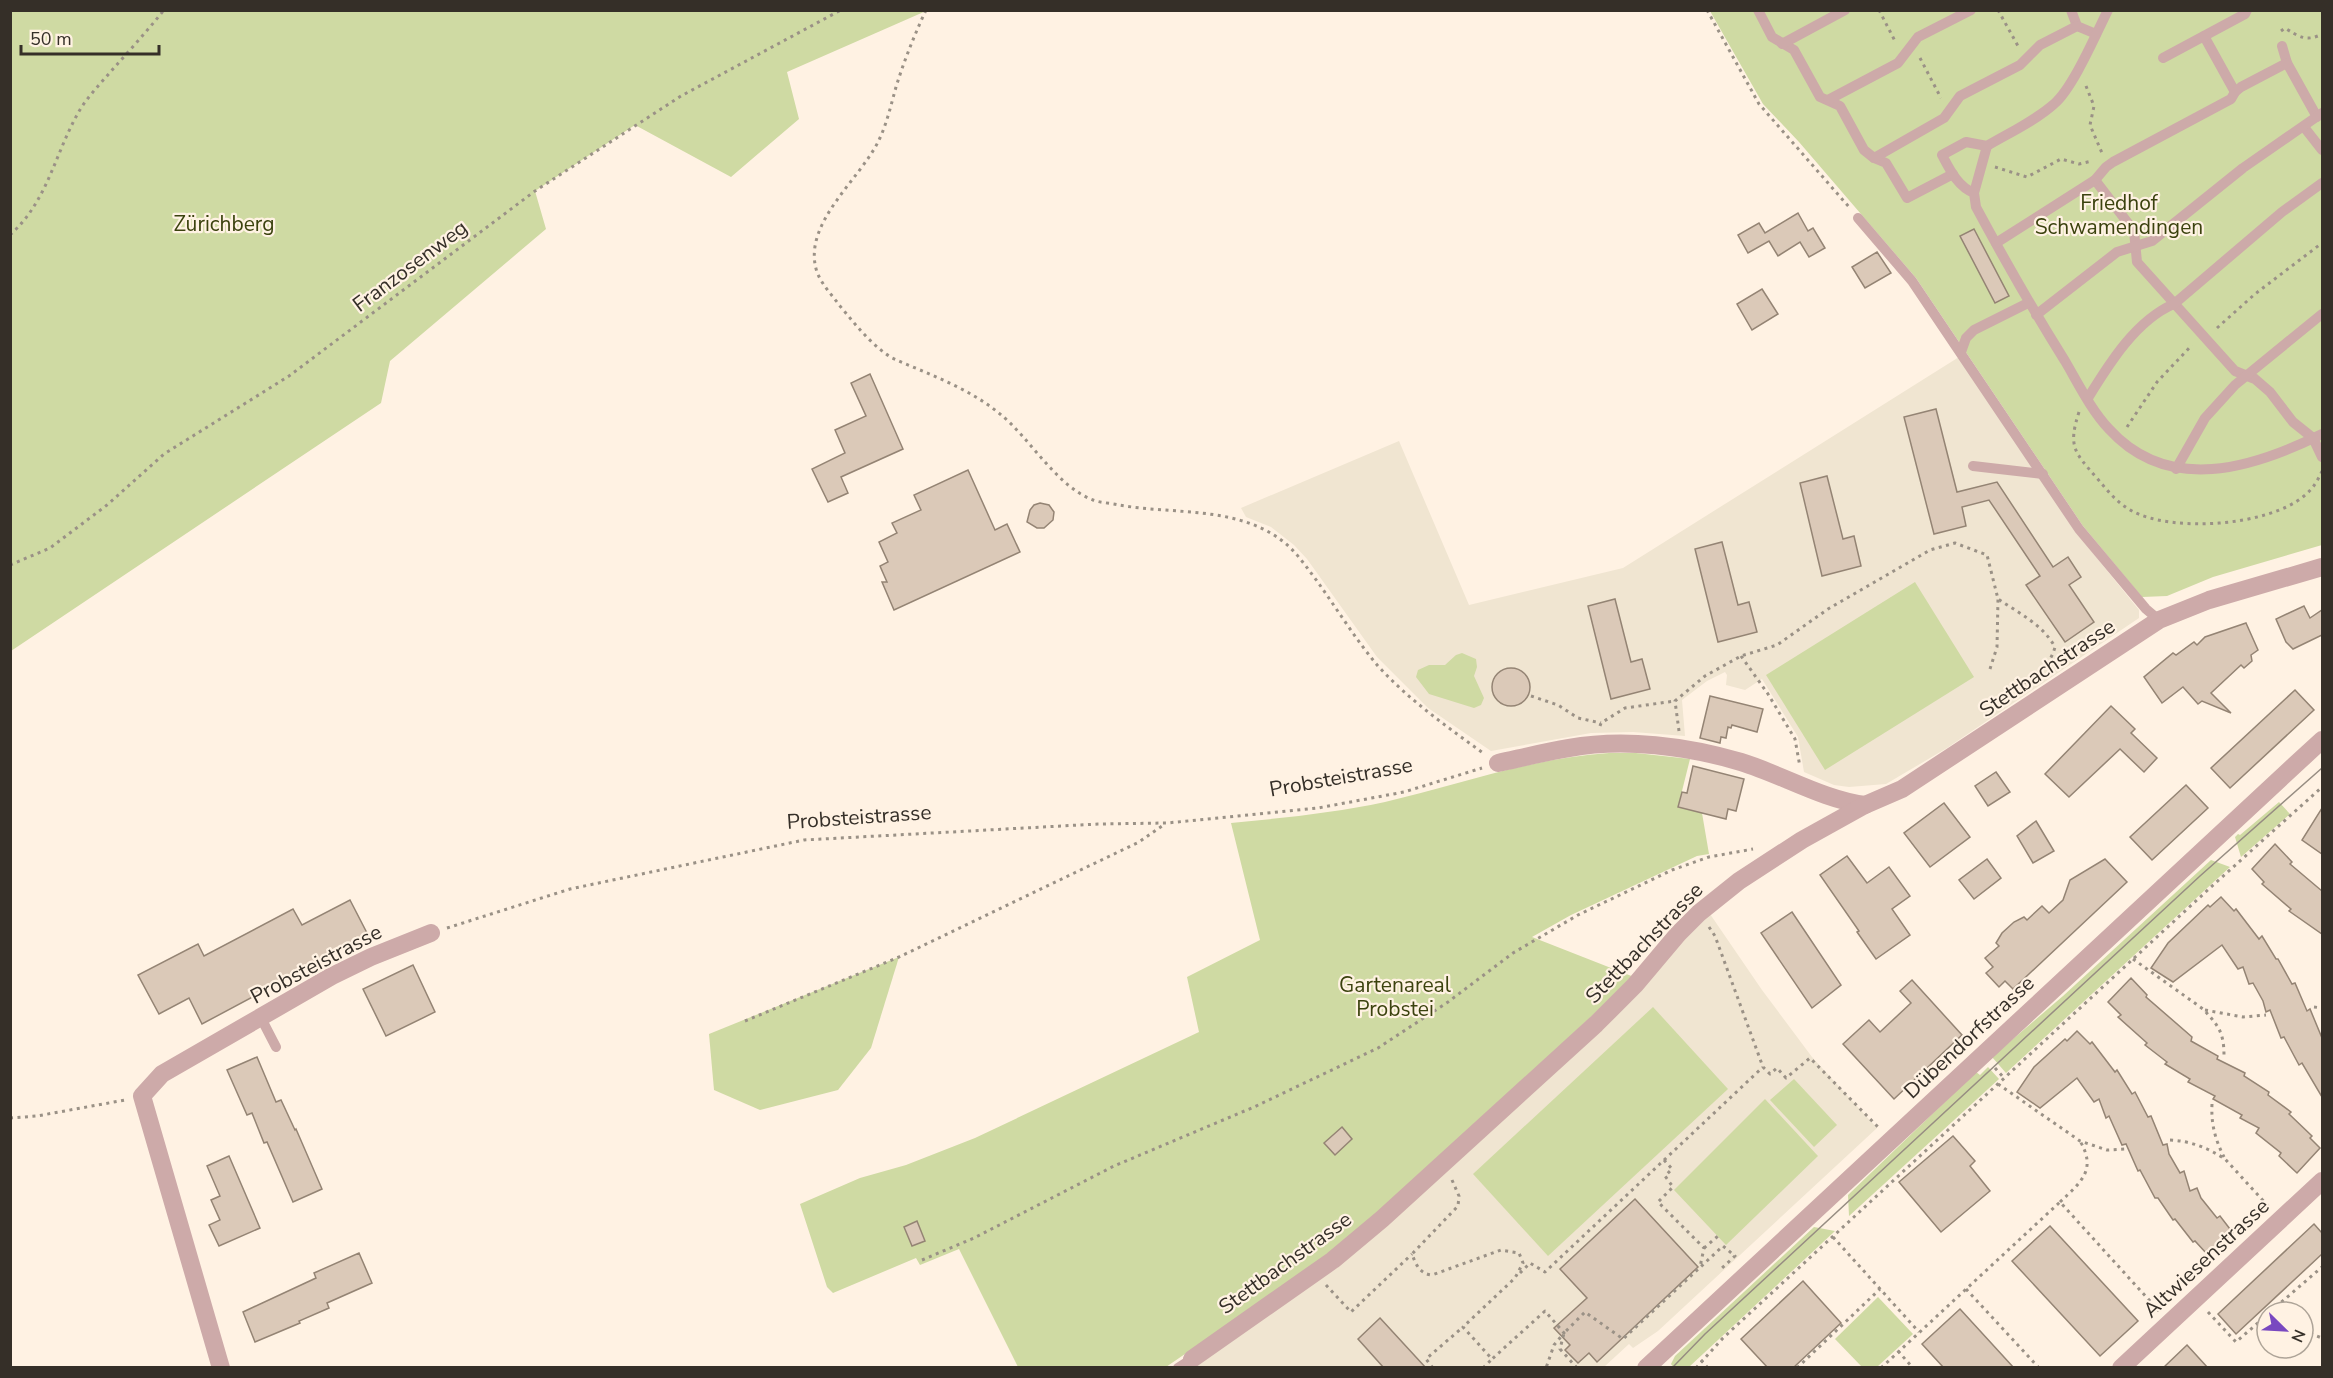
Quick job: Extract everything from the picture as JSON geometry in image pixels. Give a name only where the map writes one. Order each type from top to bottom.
[{"type":"street","name":"Stettbachstrasse","points":[[1185,1363],[1315,1272],[1382,1219],[1596,1024],[1635,985],[1677,934],[1699,913],[1739,882],[1779,854],[1865,805],[1902,789],[2159,620],[2209,600],[2322,567]]},
{"type":"street","name":"Dübendorfstrasse","points":[[1649,1367],[1975,1060],[2322,740]]},
{"type":"street","points":[[1498,764],[1571,747],[1629,744],[1678,749],[1741,763],[1845,802],[1865,805]]},
{"type":"street","name":"Probsteistrasse","points":[[142,1096],[162,1074],[332,976],[371,957],[431,933]]},
{"type":"street","points":[[142,1096],[221,1368]]},
{"type":"street","name":"Altwiesenstrasse","points":[[2121,1368],[2322,1181]]},
{"type":"lane","points":[[1758,10],[1772,37],[1794,50],[1820,97],[1840,106],[1864,150],[1874,158],[1886,163],[1907,198],[1953,174]]},
{"type":"lane","points":[[1782,44],[1845,10]]},
{"type":"lane","points":[[1828,100],[1898,63],[1917,38],[1971,10]]},
{"type":"lane","points":[[2071,10],[2077,26],[2096,34]]},
{"type":"lane","points":[[1974,193],[1966,190],[1942,155],[1966,142],[1987,146],[2045,112],[2066,90],[2108,10]]},
{"type":"lane","points":[[2163,58],[2245,14],[2247,10]]},
{"type":"lane","points":[[1874,158],[1944,118],[1960,96],[2020,65],[2040,45],[2077,26]]},
{"type":"lane","points":[[2204,36],[2235,92]]},
{"type":"lane","points":[[2036,315],[2117,252],[2152,241],[2243,168],[2320,115],[2287,63],[2282,46]]},
{"type":"lane","points":[[1996,243],[2095,180],[2105,165],[2232,99],[2235,92],[2287,63]]},
{"type":"lane","points":[[2304,127],[2322,150]]},
{"type":"lane","points":[[1987,146],[1974,193],[1976,207],[2028,303],[2088,398],[2107,428],[2127,446],[2141,456],[2176,469],[2212,470],[2243,464],[2318,436]]},
{"type":"lane","points":[[2095,180],[2134,231],[2137,262],[2235,371],[2254,379],[2270,392],[2293,422],[2318,436],[2322,457]]},
{"type":"lane","points":[[2088,398],[2114,359],[2158,311],[2174,304],[2282,212],[2322,183]]},
{"type":"lane","points":[[1858,218],[1912,281],[2079,529],[2146,609],[2159,620]]},
{"type":"lane","points":[[1961,352],[1966,338],[1974,330],[2028,303]]},
{"type":"lane","points":[[2176,469],[2205,418],[2245,376],[2322,314]]},
{"type":"lane","points":[[1973,466],[2043,474]]},
{"type":"lane","points":[[261,1018],[276,1047]]},
{"type":"path","points":[[10,235],[32,213],[58,161],[60,148],[82,107],[165,10]]},
{"type":"path","name":"Franzosenweg","points":[[10,566],[50,548],[107,506],[164,454],[289,376],[535,191],[681,96],[841,10]]},
{"type":"path","points":[[926,10],[905,59],[879,140],[816,236],[813,248],[814,259],[825,287],[879,350],[984,401],[1001,414],[1066,483],[1078,492],[1094,500],[1131,507],[1199,512],[1224,517],[1250,524],[1286,544],[1311,573],[1378,665],[1415,703],[1498,764]]},
{"type":"path","points":[[1707,10],[1759,104],[1858,218]]},
{"type":"path","points":[[1879,10],[1896,44],[1905,54]]},
{"type":"path","points":[[1998,10],[2025,58]]},
{"type":"path","points":[[2282,46],[2276,33],[2285,28],[2298,37],[2307,39],[2322,34]]},
{"type":"path","points":[[1918,54],[1939,95],[1951,110]]},
{"type":"path","points":[[1982,163],[2027,177],[2061,159],[2079,164],[2088,161],[2105,165],[2090,125],[2094,106],[2086,87]]},
{"type":"path","points":[[2088,398],[2079,413],[2072,436],[2081,460],[2115,500],[2133,512],[2153,519],[2199,524],[2250,519],[2300,499],[2315,485],[2322,471]]},
{"type":"path","points":[[1599,729],[1601,723],[1625,708],[1675,701],[1705,676],[1740,656],[1778,645],[1828,609],[1881,577],[1930,550],[1955,543],[1988,555],[1998,599],[1996,647],[1990,669]]},
{"type":"path","points":[[1998,599],[2034,622],[2050,638],[2055,647],[2047,666],[2023,684],[2021,690]]},
{"type":"path","points":[[1740,656],[1768,694],[1795,739],[1801,775]]},
{"type":"path","points":[[1531,696],[1558,705],[1578,718],[1601,723]]},
{"type":"path","points":[[1675,701],[1679,739]]},
{"type":"path","name":"Probsteistrasse","points":[[431,933],[570,889],[804,840],[1098,824],[1167,823],[1318,808],[1404,792],[1498,764]]},
{"type":"path","points":[[1696,1368],[1701,1360],[1833,1237],[2322,787]]},
{"type":"path","points":[[745,1021],[899,957],[1139,842],[1167,823]]},
{"type":"path","points":[[922,1260],[974,1238],[1114,1166],[1254,1107],[1378,1048],[1448,1002],[1513,953],[1578,915],[1672,870],[1709,857],[1755,848]]},
{"type":"path","points":[[1699,913],[1715,936],[1763,1067],[1770,1074],[1777,1068],[1786,1078],[1810,1058],[1880,1130]]},
{"type":"path","points":[[2133,959],[2203,1009],[2219,1026],[2224,1041],[2224,1056]]},
{"type":"path","points":[[2314,1007],[2322,1008]]},
{"type":"path","points":[[2203,1009],[2243,1017],[2266,1015]]},
{"type":"path","points":[[1433,1368],[1426,1359],[1530,1263],[1545,1272],[1763,1067]]},
{"type":"path","points":[[1998,1084],[2080,1141],[2107,1150],[2125,1149]]},
{"type":"path","points":[[10,1118],[37,1116],[142,1096]]},
{"type":"path","points":[[2212,1104],[2211,1118],[2215,1138],[2225,1159],[2274,1212]]},
{"type":"path","points":[[2170,1140],[2196,1144],[2225,1159]]},
{"type":"path","points":[[1881,1368],[2060,1202],[2085,1175],[2088,1163],[2086,1151],[2080,1141]]},
{"type":"path","points":[[1664,1160],[1672,1169],[1665,1176],[1673,1187],[1658,1202],[1704,1248]]},
{"type":"path","points":[[1315,1272],[1351,1312],[1458,1206],[1459,1196],[1455,1186],[1441,1164]]},
{"type":"path","points":[[2060,1202],[2162,1314]]},
{"type":"path","points":[[1700,1268],[1704,1248],[1718,1236]]},
{"type":"path","points":[[1833,1237],[1919,1332]]},
{"type":"path","points":[[1546,1368],[1554,1346],[1586,1312],[1623,1339],[1724,1246],[1735,1256],[1722,1268]]},
{"type":"path","points":[[1412,1254],[1422,1272],[1432,1275],[1496,1252],[1511,1250],[1519,1253],[1523,1258],[1521,1269],[1515,1278]]},
{"type":"path","points":[[2284,1300],[2322,1267]]},
{"type":"path","points":[[1797,1368],[1880,1289]]},
{"type":"path","points":[[1966,1289],[2039,1368]]},
{"type":"path","points":[[2203,1307],[2236,1342],[2255,1325]]},
{"type":"path","points":[[1483,1368],[1545,1311],[1564,1333]]},
{"type":"path","points":[[1463,1327],[1492,1359]]},
{"type":"path","points":[[1564,1333],[1560,1349],[1577,1368]]},
{"type":"path","points":[[1898,1351],[1913,1368]]},
{"type":"path","points":[[1701,1360],[1708,1368]]},
{"type":"shaded area","points":[[1959,357],[2075,531],[2139,610],[2139,618],[1947,748],[1886,784],[1849,787],[1834,785],[1804,772],[1798,737],[1762,679],[1745,690],[1726,685],[1725,672],[1707,681],[1682,700],[1685,736],[1633,732],[1591,733],[1491,751],[1428,708],[1377,657],[1307,559],[1294,545],[1271,527],[1246,517],[1241,508],[1399,441],[1469,605],[1623,568]]},
{"type":"shaded area","points":[[1710,914],[1812,1057],[1877,1128],[1658,1331],[1633,1348],[1629,1344],[1604,1367],[1187,1368]]},
{"type":"green space","name":"Zürichberg","points":[[11,10],[926,11],[787,72],[799,119],[731,177],[635,125],[535,191],[546,229],[390,361],[381,403],[11,651]]},
{"type":"green space","name":"Friedhof Schwamendingen","points":[[1710,11],[2322,11],[2322,545],[2213,577],[2167,596],[2142,597],[2083,526],[1916,278],[1799,142],[1763,104]]},
{"type":"green space","points":[[1915,582],[1974,677],[1825,770],[1766,675]]},
{"type":"green space","points":[[1462,653],[1476,659],[1477,667],[1474,676],[1484,698],[1481,705],[1474,708],[1429,694],[1416,677],[1418,670],[1429,665],[1445,665],[1456,655]]},
{"type":"green space","name":"Gartenareal Probstei","points":[[1609,753],[1636,753],[1690,759],[1678,807],[1702,813],[1709,854],[1697,856],[1571,915],[1532,937],[1634,977],[1377,1215],[1329,1255],[1166,1367],[1018,1367],[959,1249],[920,1265],[916,1258],[833,1293],[827,1287],[800,1204],[860,1178],[906,1165],[975,1138],[1199,1032],[1187,977],[1260,940],[1231,823],[1366,806],[1524,766]]},
{"type":"green space","points":[[2279,802],[2290,814],[2241,857],[2235,837]]},
{"type":"green space","points":[[2211,860],[2230,867],[2006,1073],[1992,1057],[2063,996]]},
{"type":"green space","points":[[899,957],[871,1048],[838,1090],[760,1110],[714,1090],[709,1034]]},
{"type":"green space","points":[[1653,1007],[1728,1089],[1548,1256],[1473,1174]]},
{"type":"green space","points":[[1988,1067],[1999,1079],[1849,1216],[1848,1195],[1976,1072],[1980,1075]]},
{"type":"green space","points":[[1794,1079],[1837,1125],[1814,1147],[1770,1100]]},
{"type":"green space","points":[[1765,1099],[1818,1156],[1726,1245],[1674,1190]]},
{"type":"green space","points":[[1814,1227],[1835,1231],[1689,1367],[1673,1367],[1671,1364],[1675,1356]]},
{"type":"green space","points":[[1878,1297],[1913,1334],[1877,1367],[1862,1367],[1835,1339]]},
{"type":"building","points":[[1798,213],[1808,231],[1813,228],[1825,248],[1809,257],[1800,242],[1778,256],[1769,241],[1748,253],[1738,235],[1759,223],[1765,233]]},
{"type":"building","points":[[1974,229],[2009,296],[1995,303],[1960,236]]},
{"type":"building","points":[[1877,252],[1891,273],[1865,288],[1852,267]]},
{"type":"building","points":[[1762,289],[1778,314],[1752,330],[1737,304]]},
{"type":"building","points":[[870,374],[903,449],[841,477],[848,493],[828,502],[812,469],[845,453],[835,430],[866,416],[851,383]]},
{"type":"building","points":[[1936,409],[1957,492],[1997,482],[2053,567],[2068,557],[2081,577],[2069,585],[2094,622],[2065,642],[2026,585],[2040,576],[1989,500],[1962,507],[1966,526],[1934,534],[1904,417]]},
{"type":"building","points":[[968,470],[995,530],[1007,524],[1020,552],[894,610],[882,582],[887,582],[880,566],[888,562],[879,542],[897,533],[892,523],[921,510],[914,495]]},
{"type":"building","points":[[1827,476],[1843,539],[1854,536],[1861,566],[1822,576],[1800,483]]},
{"type":"building","points":[[1040,503],[1049,505],[1054,512],[1053,520],[1044,528],[1037,528],[1027,522],[1030,510],[1034,505]]},
{"type":"building","points":[[1722,542],[1738,605],[1749,602],[1757,632],[1718,642],[1695,549]]},
{"type":"building","points":[[1615,599],[1631,662],[1642,659],[1650,689],[1611,699],[1588,606]]},
{"type":"building","points":[[2304,606],[2310,618],[2322,610],[2322,635],[2293,649],[2286,642],[2276,619]]},
{"type":"building","points":[[2246,623],[2258,650],[2251,655],[2252,661],[2244,668],[2241,665],[2211,693],[2231,713],[2202,701],[2198,704],[2183,687],[2162,703],[2144,677],[2173,653],[2176,655],[2194,642],[2197,645],[2205,637]]},
{"type":"building","points":[[1511,668],[1524,674],[1530,687],[1524,700],[1511,706],[1498,700],[1492,687],[1498,674]]},
{"type":"building","points":[[2295,690],[2314,710],[2230,788],[2211,768]]},
{"type":"building","points":[[1710,696],[1763,709],[1757,732],[1732,725],[1731,728],[1728,727],[1726,738],[1721,737],[1720,743],[1700,738]]},
{"type":"building","points":[[2111,706],[2135,729],[2131,733],[2157,758],[2144,772],[2120,749],[2069,797],[2045,774]]},
{"type":"building","points":[[1693,766],[1744,779],[1736,811],[1728,809],[1726,819],[1678,807],[1682,792],[1687,793]]},
{"type":"building","points":[[1996,772],[2010,792],[1988,806],[1975,786]]},
{"type":"building","points":[[2186,785],[2208,808],[2152,860],[2130,837]]},
{"type":"building","points":[[1944,803],[1970,837],[1930,867],[1904,833]]},
{"type":"building","points":[[2322,808],[2322,854],[2302,840]]},
{"type":"building","points":[[2036,821],[2054,851],[2033,863],[2017,836]]},
{"type":"building","points":[[2275,844],[2292,862],[2290,864],[2322,891],[2322,934],[2289,911],[2291,909],[2262,884],[2264,882],[2252,869]]},
{"type":"building","points":[[1847,856],[1867,883],[1889,867],[1910,896],[1892,909],[1910,935],[1876,959],[1820,875]]},
{"type":"building","points":[[1987,859],[2001,878],[1974,899],[1959,880]]},
{"type":"building","points":[[2105,859],[2127,882],[2013,989],[2005,981],[1999,987],[1986,973],[1993,967],[1985,958],[1999,946],[1996,943],[2002,933],[2014,922],[2024,917],[2027,920],[2042,906],[2049,913],[2063,900],[2070,880]]},
{"type":"building","points":[[2221,897],[2234,911],[2236,909],[2259,939],[2262,936],[2292,984],[2295,983],[2307,1011],[2310,1009],[2322,1038],[2322,1097],[2302,1063],[2299,1065],[2284,1037],[2281,1038],[2270,1010],[2266,1012],[2253,983],[2249,984],[2243,967],[2238,969],[2222,945],[2173,982],[2151,968],[2168,943],[2208,905],[2210,907]]},
{"type":"building","points":[[350,900],[368,935],[202,1024],[189,998],[159,1014],[138,975],[198,944],[204,956],[293,909],[302,925]]},
{"type":"building","points":[[1792,912],[1841,985],[1812,1008],[1761,933]]},
{"type":"building","points":[[413,965],[435,1012],[386,1036],[363,989]]},
{"type":"building","points":[[2131,978],[2147,995],[2146,997],[2192,1037],[2191,1041],[2218,1056],[2217,1059],[2245,1073],[2244,1076],[2269,1092],[2268,1095],[2291,1112],[2289,1114],[2312,1136],[2310,1138],[2320,1148],[2297,1173],[2279,1156],[2281,1153],[2256,1133],[2259,1128],[2240,1118],[2242,1115],[2213,1099],[2215,1096],[2188,1082],[2190,1079],[2165,1064],[2167,1062],[2145,1045],[2147,1043],[2118,1017],[2121,1015],[2108,1002]]},
{"type":"building","points":[[1912,980],[1962,1035],[1894,1099],[1843,1044],[1869,1020],[1880,1032],[1911,1003],[1900,991]]},
{"type":"building","points":[[2077,1031],[2090,1044],[2092,1042],[2115,1072],[2117,1070],[2132,1094],[2135,1092],[2148,1117],[2151,1116],[2163,1145],[2167,1144],[2169,1154],[2180,1173],[2184,1171],[2190,1191],[2197,1188],[2201,1198],[2217,1218],[2220,1216],[2233,1233],[2207,1254],[2195,1241],[2193,1242],[2175,1219],[2173,1220],[2158,1198],[2155,1198],[2140,1170],[2138,1171],[2126,1144],[2122,1145],[2109,1116],[2106,1118],[2099,1099],[2094,1102],[2077,1078],[2040,1108],[2017,1092],[2034,1067]]},
{"type":"building","points":[[257,1057],[276,1102],[281,1100],[296,1129],[322,1189],[293,1202],[267,1142],[264,1143],[252,1113],[247,1115],[227,1070]]},
{"type":"building","points":[[1342,1127],[1352,1139],[1335,1155],[1324,1143]]},
{"type":"building","points":[[1953,1136],[1975,1161],[1970,1166],[1990,1191],[1941,1232],[1899,1182]]},
{"type":"building","points":[[229,1156],[260,1228],[219,1246],[209,1225],[220,1220],[211,1200],[220,1196],[207,1166]]},
{"type":"building","points":[[1635,1199],[1698,1267],[1597,1362],[1589,1353],[1578,1363],[1565,1350],[1570,1345],[1554,1328],[1587,1298],[1560,1269]]},
{"type":"building","points":[[917,1221],[925,1241],[912,1246],[904,1227]]},
{"type":"building","points":[[2314,1224],[2322,1233],[2322,1254],[2273,1300],[2255,1300],[2255,1316],[2236,1334],[2218,1314]]},
{"type":"building","points":[[2050,1226],[2138,1321],[2100,1356],[2012,1261]]},
{"type":"building","points":[[359,1253],[372,1283],[327,1303],[329,1308],[299,1321],[300,1323],[255,1342],[243,1312],[316,1278],[314,1273]]},
{"type":"building","points":[[1803,1281],[1841,1323],[1793,1368],[1768,1368],[1741,1339]]},
{"type":"building","points":[[1960,1309],[2014,1368],[1944,1368],[1922,1344]]},
{"type":"building","points":[[1380,1318],[1426,1368],[1384,1368],[1358,1339]]},
{"type":"building","points":[[2187,1345],[2208,1368],[2163,1368]]},
{"type":"tram line","points":[[1672,1368],[1705,1334],[2200,876],[2322,768]]}]
